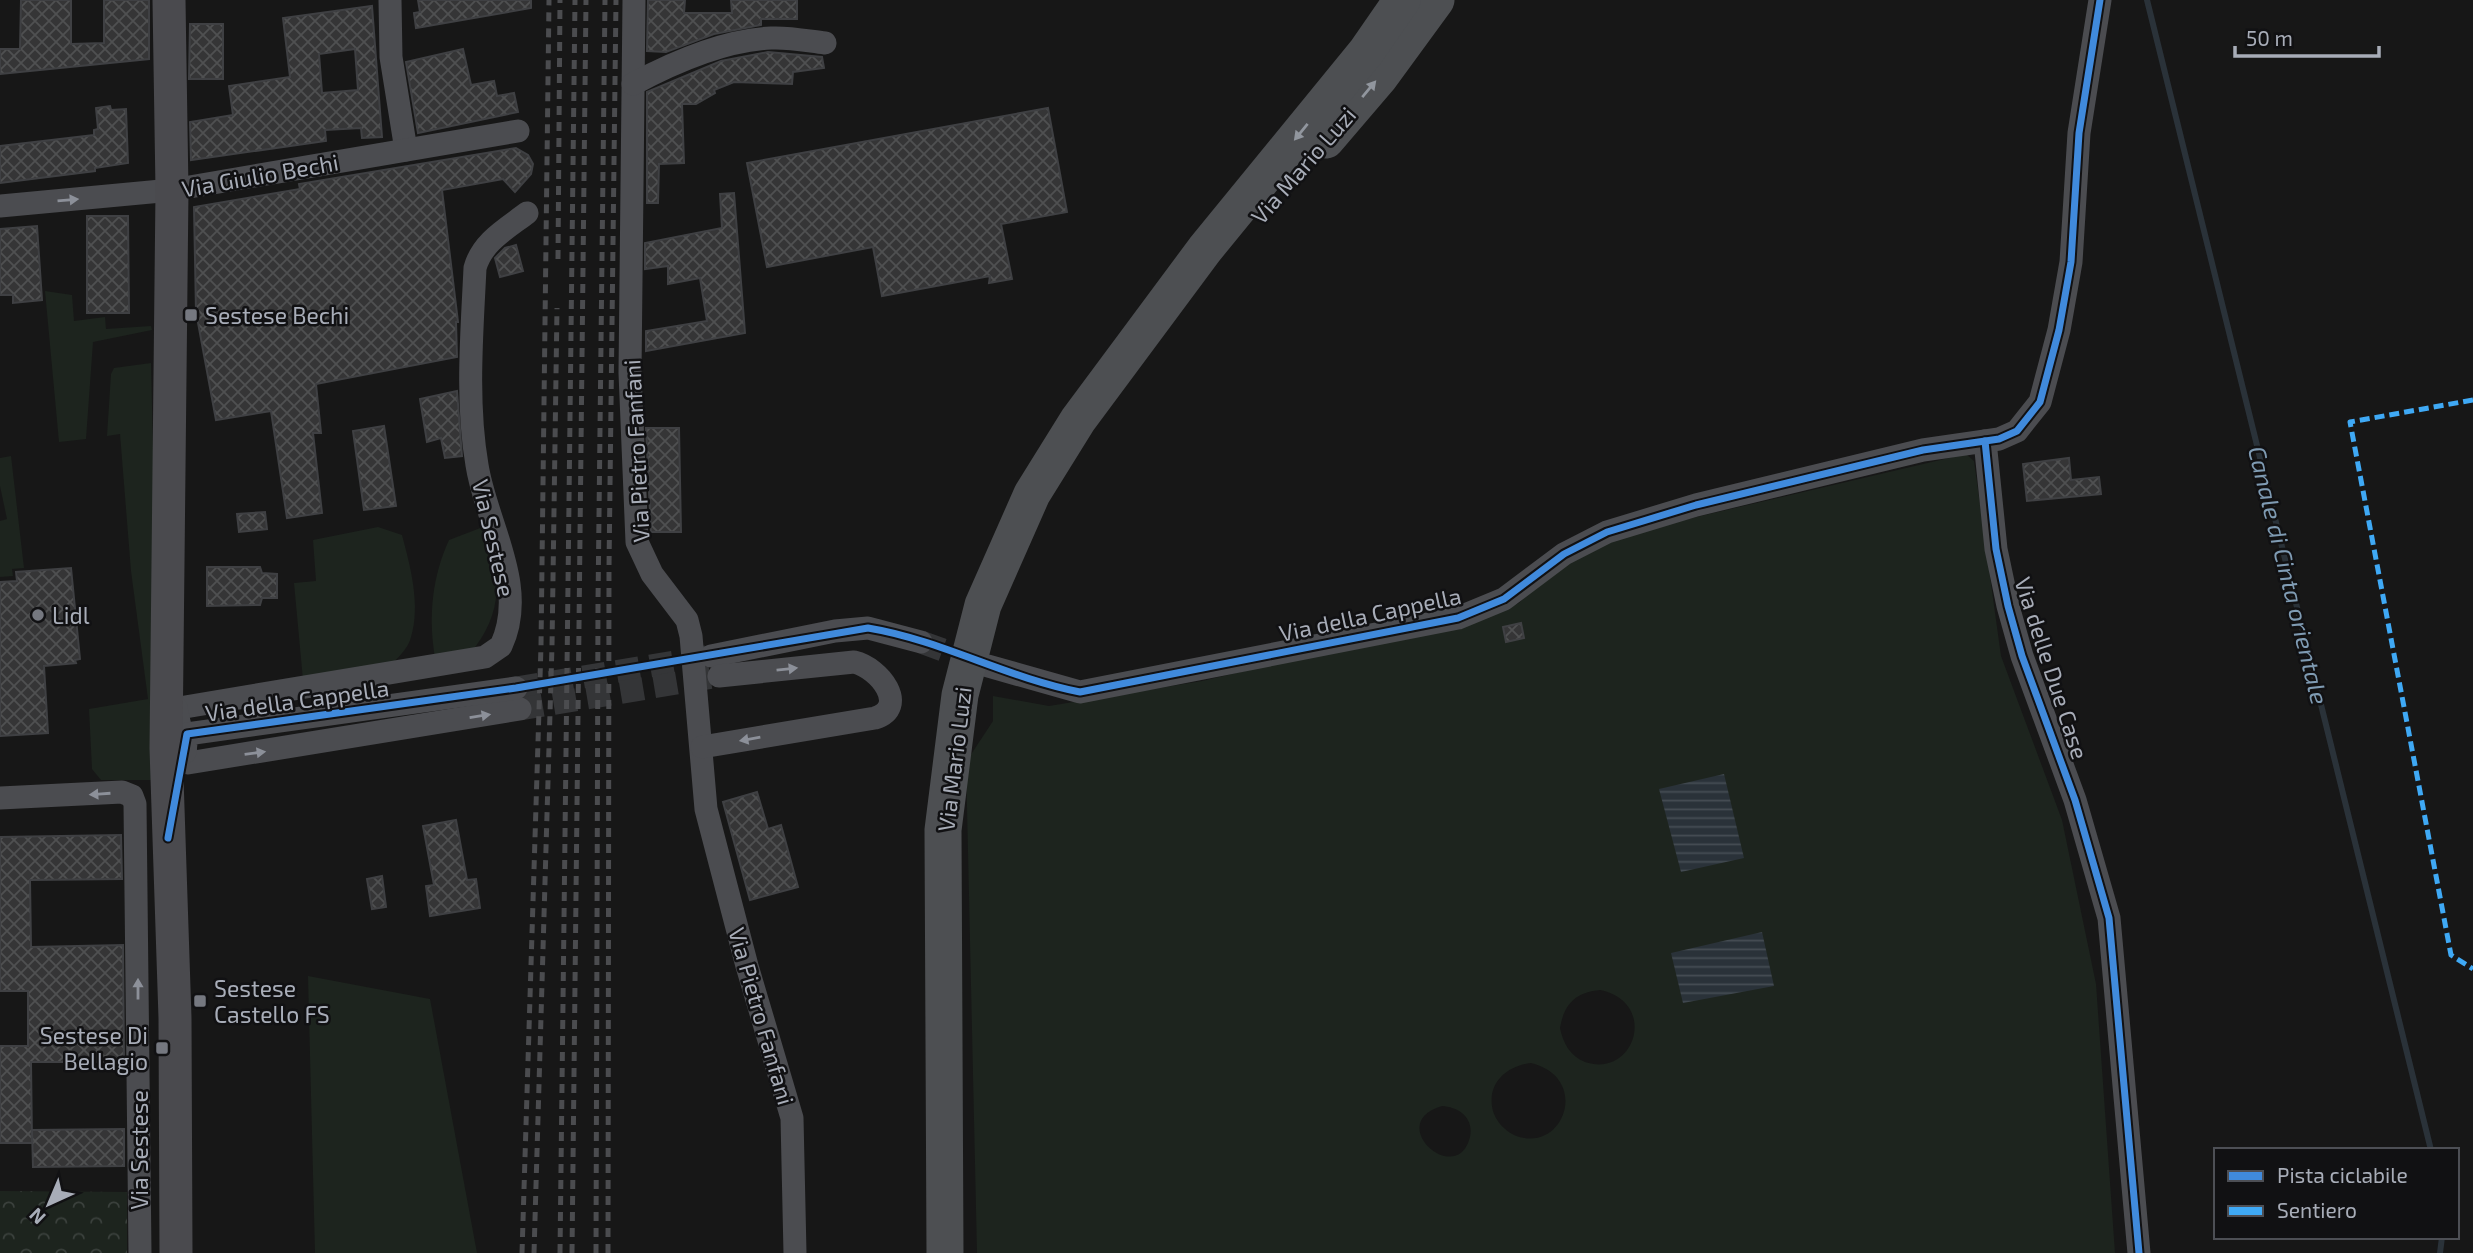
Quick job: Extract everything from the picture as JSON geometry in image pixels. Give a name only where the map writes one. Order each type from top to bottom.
[{"type":"main road","name":"Via Sestese","points":[[169,0],[172,190],[166,660],[176,1253]]},
{"type":"main road","name":"Via Mario Luzi","points":[[945,1253],[943,830],[960,695],[984,605],[1032,494],[1078,420],[1205,250],[1366,52],[1402,0]]},
{"type":"main road","name":"Via Mario Luzi","points":[[1156,318],[1254,223],[1379,78],[1436,0]]},
{"type":"main road","name":"Via Sestese","points":[[168,478],[186,738],[172,952]]},
{"type":"street","points":[[390,0],[391,57],[406,150]]},
{"type":"street","name":"Via Pietro Fanfani","points":[[634,0],[630,373],[638,542],[652,573],[687,620],[702,747],[702,783],[706,809],[747,966],[792,1118],[795,1253]]},
{"type":"street","points":[[1985,441],[2010,436],[2022,426],[2040,402],[2047,384],[2071,262],[2079,133],[2100,0]]},
{"type":"street","points":[[633,84],[666,67],[720,48],[771,38],[825,43]]},
{"type":"street","name":"Via Giulio Bechi","points":[[0,206],[172,190],[518,131]]},
{"type":"street","name":"Via Sestese","points":[[186,738],[485,657],[500,646],[511,600],[509,580],[477,467],[472,401],[475,268],[479,254],[489,243],[527,213]]},
{"type":"street","name":"Via della Cappella","points":[[988,666],[1080,692],[1458,618],[1496,603],[1564,554],[1607,532],[1696,505],[1923,450],[1985,441]]},
{"type":"street","name":"Via delle Due Case","points":[[1985,441],[1996,549],[2008,606],[2022,656],[2075,800],[2109,918],[2139,1253]]},
{"type":"street","points":[[702,747],[875,718],[886,712],[889,705],[887,687],[882,678],[875,670],[854,662],[715,666],[835,631],[868,628],[921,642]]},
{"type":"street","name":"Via della Cappella","points":[[166,660],[186,738],[168,838]]},
{"type":"street","name":"Via della Cappella","points":[[186,738],[518,699]]},
{"type":"street","name":"Via Sestese","points":[[0,798],[122,792],[132,796],[136,807],[140,1253]]},
{"type":"green space","points":[[45,291],[72,295],[74,321],[105,317],[106,329],[151,326],[152,330],[93,342],[86,439],[59,442]]},
{"type":"green space","points":[[151,363],[159,709],[152,780],[101,780],[92,769],[89,709],[148,699],[131,571],[120,434],[107,436],[111,374],[114,368]]},
{"type":"green space","points":[[1966,454],[1974,461],[2001,656],[2062,820],[2096,984],[2115,1253],[977,1253],[966,762],[993,721],[993,696],[1049,706],[1202,681],[1497,613],[1519,603],[1554,568],[1615,536]],"holes":[[[1600,990],[1618,997],[1630,1009],[1634,1023],[1633,1037],[1627,1050],[1617,1060],[1602,1064],[1585,1062],[1571,1053],[1560,1028],[1572,1001],[1584,993]],[[1531,1063],[1550,1071],[1561,1084],[1565,1098],[1564,1112],[1557,1125],[1546,1135],[1531,1139],[1514,1135],[1504,1128],[1493,1111],[1492,1093],[1495,1085],[1506,1072]],[[1442,1106],[1464,1115],[1471,1130],[1463,1151],[1452,1156],[1440,1155],[1429,1147],[1422,1137],[1420,1125],[1426,1114]]]},
{"type":"green space","points":[[11,456],[24,568],[12,569],[13,576],[0,577],[0,521],[7,519],[0,486],[0,458]]},
{"type":"green space","points":[[378,527],[402,535],[415,599],[410,641],[402,654],[388,667],[303,680],[294,583],[316,581],[313,540]]},
{"type":"green space","points":[[483,527],[496,578],[494,608],[489,623],[470,654],[435,658],[433,598],[443,554],[449,540]]},
{"type":"green space","points":[[308,976],[430,999],[477,1253],[315,1253]]},
{"type":"green space","points":[[0,1191],[127,1192],[127,1253],[0,1253]]},
{"type":"shaded area","points":[[1724,774],[1744,858],[1681,872],[1659,789]]},
{"type":"shaded area","points":[[1762,932],[1774,986],[1683,1003],[1671,953]]},
{"type":"building","points":[[21,0],[71,0],[71,44],[104,43],[104,0],[149,0],[149,59],[0,74],[0,49],[20,49]]},
{"type":"building","points":[[418,0],[531,0],[531,8],[416,28],[414,13],[420,12]]},
{"type":"building","points":[[648,0],[685,0],[684,13],[732,13],[731,0],[797,0],[797,19],[761,19],[761,25],[714,34],[666,52],[647,51]]},
{"type":"building","points":[[372,6],[382,137],[362,138],[361,128],[325,130],[326,141],[191,160],[190,122],[233,115],[229,86],[290,77],[283,18]],"holes":[[[355,49],[358,90],[322,93],[319,54]]]},
{"type":"building","points":[[190,24],[223,24],[223,79],[189,79]]},
{"type":"building","points":[[463,49],[471,85],[494,81],[497,96],[514,93],[518,112],[418,133],[406,62]]},
{"type":"building","points":[[768,52],[822,57],[824,68],[793,72],[792,84],[734,82],[714,90],[715,93],[696,104],[682,104],[684,163],[659,164],[658,203],[647,203],[647,92],[721,61]]},
{"type":"building","points":[[110,106],[111,110],[126,109],[128,163],[95,168],[95,171],[0,183],[0,146],[94,135],[94,130],[98,129],[96,108]]},
{"type":"building","points":[[1048,108],[1067,212],[1001,224],[1012,279],[989,283],[990,276],[882,296],[873,247],[767,267],[747,163]]},
{"type":"building","points":[[516,148],[528,155],[533,164],[531,174],[515,192],[503,179],[442,190],[458,322],[457,357],[316,384],[321,433],[313,433],[322,513],[287,518],[271,411],[216,420],[196,312],[194,207],[300,189],[299,184]]},
{"type":"building","points":[[734,193],[745,333],[646,351],[646,331],[707,321],[700,278],[668,284],[668,266],[645,269],[645,243],[722,228],[720,194]]},
{"type":"building","points":[[87,216],[128,216],[129,313],[87,313]]},
{"type":"building","points":[[37,226],[42,300],[13,303],[13,295],[0,295],[0,229]]},
{"type":"building","points":[[516,245],[523,271],[500,277],[495,258],[505,248]]},
{"type":"building","points":[[457,391],[462,456],[445,458],[441,438],[427,442],[420,399]]},
{"type":"building","points":[[384,426],[396,506],[364,510],[353,431]]},
{"type":"building","points":[[646,428],[679,428],[681,532],[651,532]]},
{"type":"building","points":[[2069,458],[2071,480],[2099,477],[2101,494],[2027,501],[2023,464]]},
{"type":"building","points":[[265,512],[267,529],[239,532],[237,514]]},
{"type":"building","points":[[207,567],[260,567],[262,573],[277,574],[277,598],[262,598],[260,605],[207,606]]},
{"type":"building","name":"Lidl","points":[[71,568],[80,659],[75,660],[76,663],[44,666],[48,733],[0,736],[0,582],[17,581],[16,572]]},
{"type":"building","points":[[1521,623],[1524,638],[1506,642],[1503,627]]},
{"type":"building","points":[[757,792],[768,829],[781,825],[798,887],[750,900],[723,802]]},
{"type":"building","points":[[456,820],[467,880],[476,879],[480,908],[430,916],[426,886],[434,885],[423,826]]},
{"type":"building","points":[[121,835],[122,879],[30,880],[31,947],[123,945],[124,1062],[31,1062],[32,1143],[0,1143],[0,1046],[28,1046],[28,991],[0,991],[0,837]]},
{"type":"building","points":[[382,876],[386,907],[372,909],[367,879]]},
{"type":"building","points":[[124,1129],[124,1166],[33,1167],[32,1130]]},
{"type":"waterway","name":"Canale di Cinta orientale","points":[[2147,0],[2431,1148]]},
{"type":"waterway","name":"Canale di Cinta orientale","points":[[2440,1253],[2442,1239]]},
{"type":"tunnel","points":[[921,642],[979,663]]},
{"type":"tunnel","points":[[516,688],[711,656]]},
{"type":"tunnel","points":[[520,709],[719,676]]},
{"type":"railway","points":[[522,1253],[541,646],[549,0]]},
{"type":"railway","points":[[558,259],[560,0]]},
{"type":"railway","points":[[560,1253],[575,0]]},
{"type":"railway","points":[[572,1253],[586,0]]},
{"type":"railway","points":[[596,1253],[598,602],[605,0]]},
{"type":"railway","points":[[608,1253],[609,568],[616,0]]},
{"type":"railway","points":[[534,1253],[552,646],[557,308]]},
{"type":"marked path","points":[[2473,400],[2350,422],[2451,955],[2473,969]]},
{"type":"cycle path","points":[[168,838],[187,734],[516,688],[868,628],[922,641],[1026,678],[1080,692],[1458,618],[1504,599],[1564,554],[1607,532],[1696,505],[1923,450],[1999,439],[2017,431],[2040,402],[2059,330],[2071,262],[2079,133],[2100,0]]},
{"type":"cycle path","points":[[1985,441],[1996,549],[2008,606],[2022,656],[2075,800],[2109,918],[2139,1253]]},
{"type":"place","name":"Sestese Bechi","points":[[191,315]]},
{"type":"place","name":"Lidl","points":[[38,615]]},
{"type":"place","name":"Sestese Castello FS","points":[[200,1001]]},
{"type":"place","name":"Sestese Di Bellagio","points":[[162,1048]]}]
